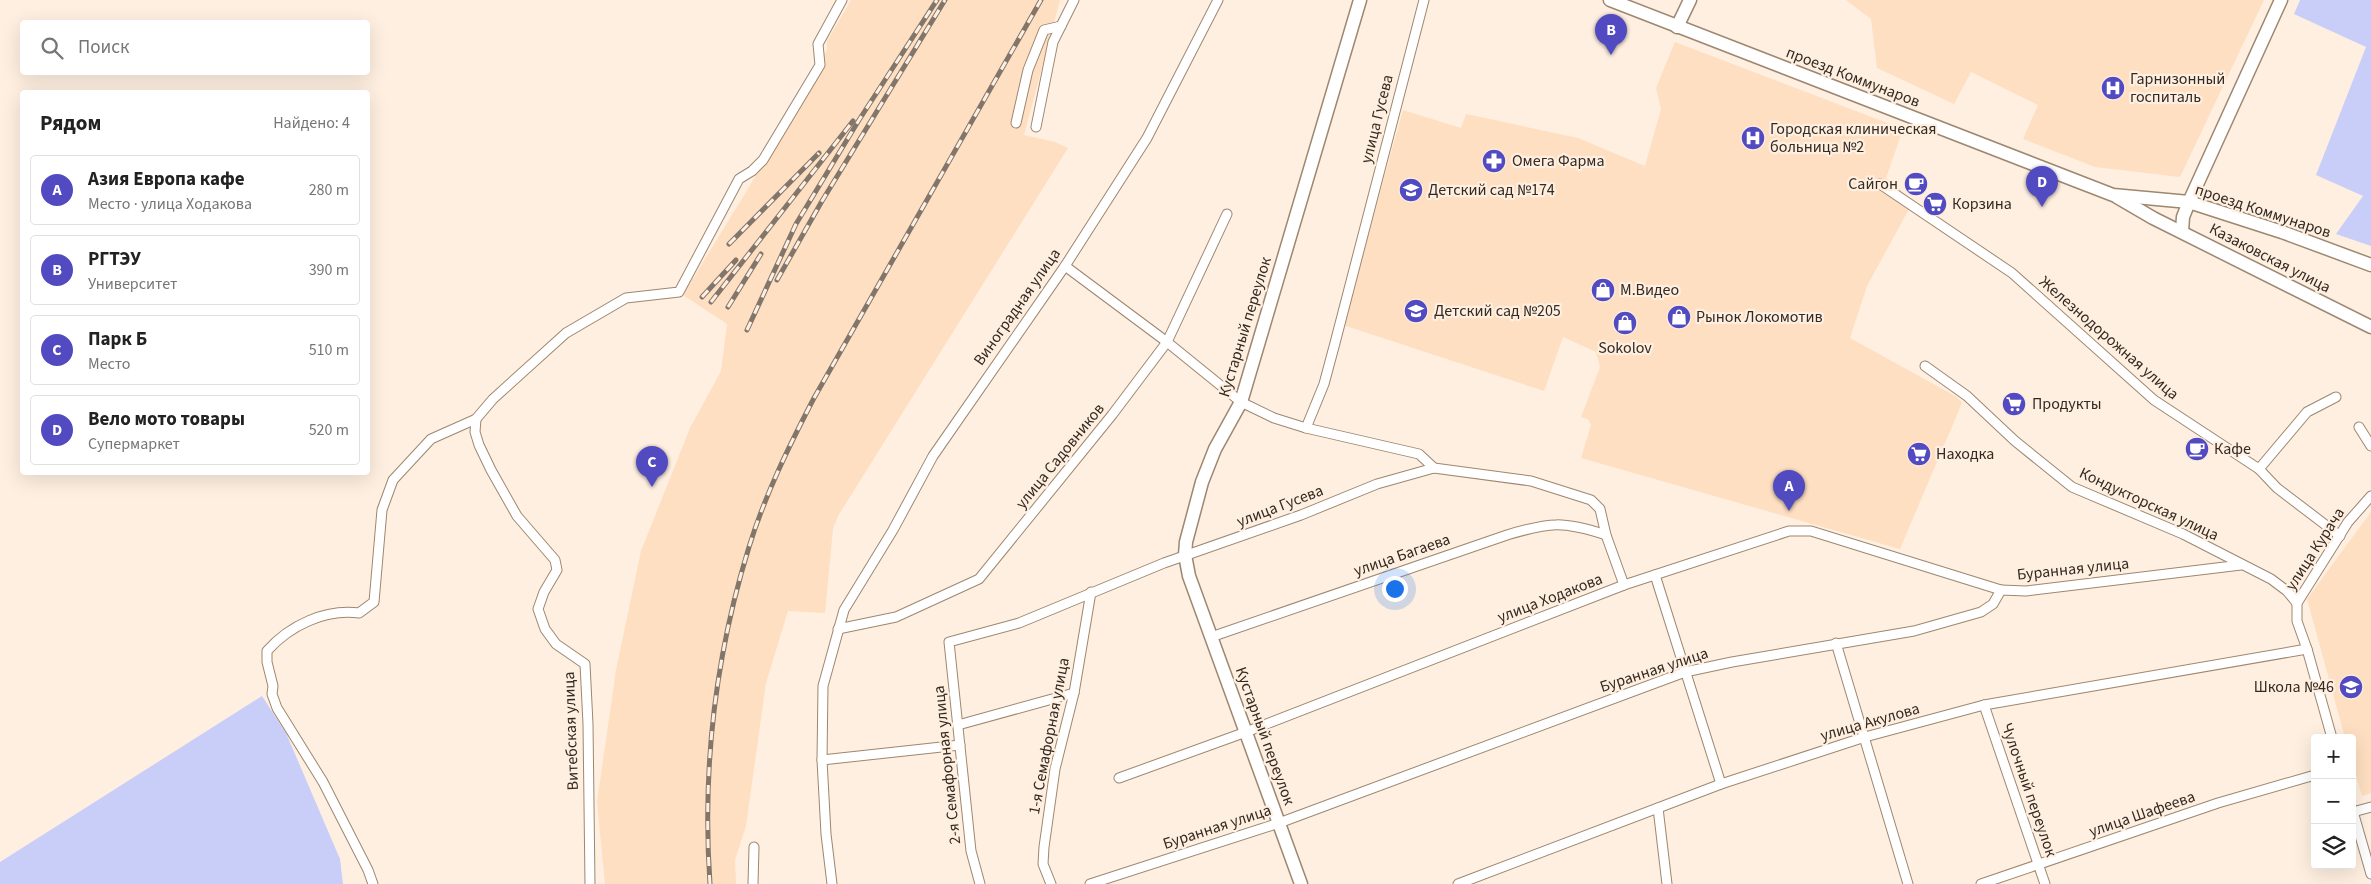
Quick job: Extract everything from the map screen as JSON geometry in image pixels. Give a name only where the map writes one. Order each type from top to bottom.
[{"type":"street","points":[[373,884],[368,870],[323,782],[277,708],[272,694],[273,686],[267,662],[267,651],[277,640],[318,616],[341,611],[359,613],[374,602],[382,510],[393,480],[431,439],[476,419],[493,399],[566,333],[626,298],[679,292],[739,179],[752,171],[763,160],[820,65],[818,44],[842,0]]},
{"type":"street","points":[[1036,127],[1053,42],[1074,0]]},
{"type":"street","name":"Виноградная улица","points":[[832,884],[826,834],[822,760],[823,686],[844,610],[892,530],[933,456],[1065,266],[1147,138],[1218,0]]},
{"type":"street","name":"Кустарный переулок","points":[[1301,884],[1189,576],[1185,555],[1186,542],[1202,482],[1215,449],[1241,402],[1360,0]]},
{"type":"street","name":"улица Гусева","points":[[1306,428],[1324,384],[1424,0]]},
{"type":"street","name":"проезд Коммунаров","points":[[1610,0],[2113,195],[2153,218],[2182,231]]},
{"type":"street","points":[[1678,27],[1690,0]]},
{"type":"street","points":[[2182,231],[2183,217],[2189,202],[2281,0]]},
{"type":"street","points":[[1016,123],[1028,70],[1044,30],[1061,26]]},
{"type":"street","name":"Железнодорожная улица","points":[[1880,184],[2012,273],[2154,400],[2260,469],[2277,488],[2340,536]]},
{"type":"street","name":"проезд Коммунаров","points":[[2113,195],[2189,202],[2282,232],[2371,265]]},
{"type":"street","name":"улица Садовников","points":[[838,629],[896,617],[979,579],[1112,415],[1167,342],[1227,214]]},
{"type":"street","name":"Казаковская улица","points":[[2182,231],[2371,327]]},
{"type":"street","points":[[1065,266],[1167,342],[1241,402],[1274,418],[1306,428],[1419,454],[1434,468]]},
{"type":"street","name":"Кондукторская улица","points":[[1926,366],[1967,396],[2015,441],[2072,487],[2184,534],[2241,565],[2272,579],[2297,604]]},
{"type":"street","points":[[2260,469],[2308,412],[2324,401],[2336,397]]},
{"type":"street","name":"Витебская улица","points":[[476,419],[475,432],[491,470],[517,516],[555,560],[557,570],[544,592],[538,609],[545,629],[556,644],[585,664],[588,724],[590,884]]},
{"type":"street","points":[[2359,427],[2371,446]]},
{"type":"street","name":"улица Гусева","points":[[949,642],[1019,623],[1185,555],[1301,515],[1377,484],[1434,468],[1531,481],[1591,500],[1600,509],[1606,535],[1624,585]]},
{"type":"street","name":"улица Курача","points":[[2331,734],[2307,649],[2297,621],[2297,604],[2348,522],[2371,496]]},
{"type":"street","name":"улица Багаева","points":[[1211,637],[1543,524],[1577,526],[1606,535]]},
{"type":"street","name":"улица Ходакова","points":[[1119,778],[1246,732],[1624,585],[1789,531],[1811,531],[2001,590]]},
{"type":"street","name":"Буранная улица","points":[[1090,884],[1279,823],[1686,672],[1836,643],[1914,631],[1981,612],[1993,604],[2001,590],[2026,591],[2241,565]]},
{"type":"street","points":[[1655,575],[1721,784]]},
{"type":"street","name":"1-я Семафорная улица","points":[[1051,884],[1043,864],[1044,847],[1055,769],[1074,693],[1091,592]]},
{"type":"street","name":"2-я Семафорная улица","points":[[949,642],[971,851],[980,884]]},
{"type":"street","points":[[1836,643],[1866,737],[1908,884]]},
{"type":"street","name":"улица Акулова","points":[[1458,884],[1721,784],[1866,737],[1984,705],[2307,649]]},
{"type":"street","points":[[958,725],[1074,693]]},
{"type":"street","name":"Чулочный переулок","points":[[1984,705],[2045,884]]},
{"type":"street","points":[[822,760],[960,745]]},
{"type":"street","name":"улица Шафеева","points":[[1981,884],[2218,804],[2311,776]]},
{"type":"street","points":[[2356,810],[2371,807]]},
{"type":"street","points":[[1658,808],[1667,884]]},
{"type":"street","points":[[2356,821],[2371,874]]},
{"type":"street","points":[[753,884],[754,847]]},
{"type":"shaded area","points":[[851,0],[1060,0],[1024,135],[1055,142],[1068,148],[838,516],[833,529],[825,613],[788,611],[766,683],[746,826],[735,860],[736,884],[605,884],[597,802],[616,670],[641,551],[690,428],[721,371],[727,324],[683,295],[749,187],[827,50],[827,41]]},
{"type":"shaded area","name":"Гарнизонный госпиталь","points":[[1846,0],[2264,0],[2180,177],[2095,167],[2023,139],[2038,105],[1971,72],[1954,104],[1877,68],[1871,19]]},
{"type":"shaded area","points":[[2300,0],[2371,0],[2371,246],[2336,234],[2363,196],[2316,175],[2366,47],[2294,14]]},
{"type":"shaded area","name":"Рынок Локомотив","points":[[1675,42],[1903,129],[1886,178],[1911,199],[1909,209],[1867,286],[1850,338],[1957,397],[1962,403],[1900,549],[1581,458],[1591,425],[1588,419],[1581,417],[1600,367],[1596,352],[1563,337],[1544,391],[1343,325],[1403,110],[1461,128],[1466,114],[1578,138],[1645,166],[1661,109],[1656,88]]},
{"type":"shaded area","points":[[2371,512],[2371,793],[2362,796],[2356,776],[2356,734],[2344,734],[2307,599]]},
{"type":"shaded area","points":[[262,696],[286,733],[340,859],[343,884],[0,884],[0,862]]},
{"type":"railway","points":[[747,330],[796,224],[859,120],[937,0]]},
{"type":"railway","points":[[777,280],[822,201],[945,0]]},
{"type":"railway","points":[[710,884],[708,799],[714,714],[727,630],[737,588],[762,509],[814,398],[1041,0]]},
{"type":"railway","points":[[711,302],[853,121]]},
{"type":"railway","points":[[729,244],[819,153]]},
{"type":"railway","points":[[728,307],[761,254]]},
{"type":"railway","points":[[702,297],[736,260]]},
{"type":"place","name":"РГТЭУ","points":[[1611,55]]},
{"type":"place","name":"Гарнизонный госпиталь","points":[[2113,88]]},
{"type":"place","name":"Городская клиническая больница №2","points":[[1753,138]]},
{"type":"place","name":"Омега Фарма","points":[[1494,161]]},
{"type":"place","name":"Сайгон","points":[[1916,184]]},
{"type":"place","name":"Детский сад №174","points":[[1411,190]]},
{"type":"place","name":"Корзина","points":[[1935,204]]},
{"type":"place","name":"Вело мото товары","points":[[2042,207]]},
{"type":"place","name":"М.Видео","points":[[1603,290]]},
{"type":"place","name":"Детский сад №205","points":[[1416,311]]},
{"type":"place","name":"Рынок Локомотив","points":[[1679,317]]},
{"type":"place","name":"Sokolov","points":[[1625,323]]},
{"type":"place","name":"Продукты","points":[[2014,404]]},
{"type":"place","name":"Кафе","points":[[2197,449]]},
{"type":"place","name":"Находка","points":[[1919,454]]},
{"type":"place","name":"Парк Б","points":[[652,487]]},
{"type":"place","name":"Азия Европа кафе","points":[[1789,511]]},
{"type":"place","name":"Школа №46","points":[[2351,687]]}]
